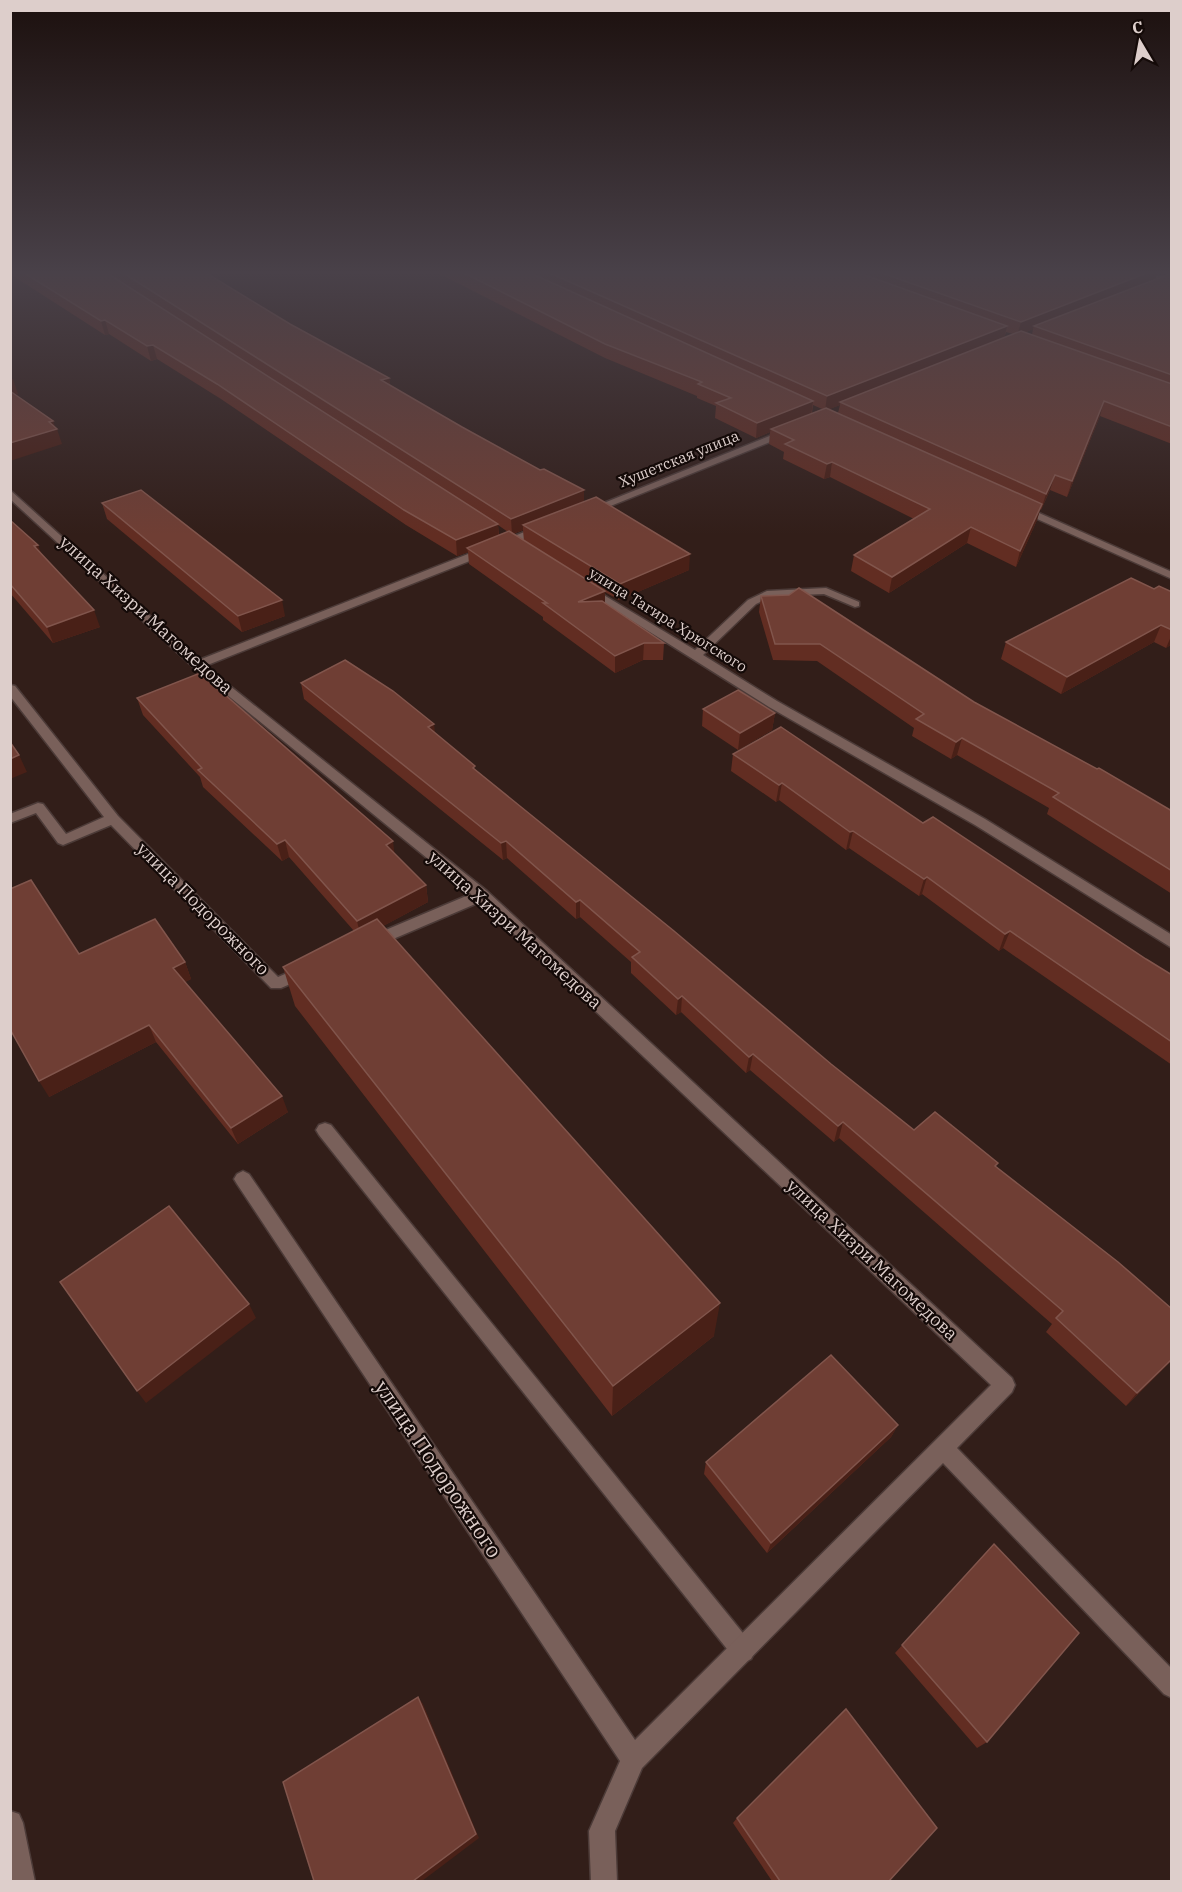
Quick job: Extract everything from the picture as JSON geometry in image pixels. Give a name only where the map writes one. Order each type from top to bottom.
[{"type":"street","name":"Хушетская улица","points":[[578,515],[801,427]]},
{"type":"street","name":"улица Хизри Магомедова","points":[[10,493],[197,665],[482,895],[1005,1385],[942,1447]]},
{"type":"street","points":[[1008,502],[1172,576]]},
{"type":"street","points":[[197,665],[556,524]]},
{"type":"street","name":"улица Тагира Хрюгского","points":[[580,583],[772,704],[980,822],[1172,943]]},
{"type":"street","points":[[696,655],[752,602],[771,593],[826,591],[855,604]]},
{"type":"street","name":"улица Подорожного","points":[[11,689],[113,819],[276,984],[320,965]]},
{"type":"street","points":[[10,819],[38,807],[63,840],[113,819]]},
{"type":"street","points":[[363,946],[482,895]]},
{"type":"street","points":[[325,1130],[743,1651]]},
{"type":"street","name":"улица Подорожного","points":[[243,1179],[633,1759]]},
{"type":"street","points":[[604,1881],[602,1831],[633,1759],[743,1651],[942,1447],[1172,1686]]},
{"type":"street","points":[[10,1823],[22,1881]]},
{"type":"building","points":[[176,359],[242,359],[498,524],[456,540],[404,510]]},
{"type":"building","points":[[259,359],[355,359],[389,378],[381,380],[462,427],[540,470],[544,469],[584,490],[511,519]]},
{"type":"building","points":[[644,359],[721,359],[813,401],[757,423],[716,403],[731,398],[698,384],[702,382]]},
{"type":"building","points":[[744,359],[921,359],[827,396]]},
{"type":"building","points":[[949,359],[1102,359],[1172,384],[1172,427],[1104,401],[1072,481],[1055,475],[1046,494],[840,402]]},
{"type":"building","points":[[1128,359],[1172,359],[1172,375]]},
{"type":"building","points":[[10,391],[53,421],[49,422],[57,429],[10,443]]},
{"type":"building","points":[[826,408],[1042,504],[1020,551],[971,527],[892,577],[854,555],[930,509],[832,462],[827,464],[785,444],[794,440],[771,429]]},
{"type":"building","points":[[141,490],[282,600],[238,616],[102,503]]},
{"type":"building","points":[[596,497],[690,554],[620,584],[523,525]]},
{"type":"building","points":[[10,520],[38,545],[34,546],[94,610],[47,627],[10,584]]},
{"type":"building","points":[[509,531],[605,591],[578,602],[602,601],[664,643],[644,643],[615,656],[543,603],[547,603],[467,548]]},
{"type":"building","points":[[1131,578],[1154,589],[1159,586],[1172,592],[1172,630],[1161,625],[1067,677],[1006,642]]},
{"type":"building","points":[[799,588],[974,702],[1097,769],[1099,768],[1172,811],[1172,871],[1053,797],[1059,793],[962,738],[956,742],[916,719],[924,714],[820,644],[775,644],[761,596],[789,595]]},
{"type":"building","points":[[345,660],[393,691],[434,724],[428,727],[475,766],[473,768],[914,1130],[935,1112],[998,1163],[995,1166],[1118,1262],[1172,1309],[1172,1359],[1137,1393],[1056,1318],[1063,1311],[843,1122],[838,1126],[753,1054],[749,1057],[682,996],[678,999],[632,957],[640,952],[580,900],[576,902],[506,841],[501,843],[301,683]]},
{"type":"building","points":[[200,673],[393,841],[386,845],[426,885],[357,921],[285,840],[277,844],[198,770],[202,768],[137,698]]},
{"type":"building","points":[[738,690],[775,713],[740,733],[703,709]]},
{"type":"building","points":[[781,727],[923,823],[933,817],[1172,975],[1172,1042],[1010,931],[1005,934],[927,877],[924,879],[853,831],[850,832],[782,783],[779,785],[733,754]]},
{"type":"building","points":[[10,742],[19,755],[10,759]]},
{"type":"building","points":[[31,880],[79,954],[155,919],[185,962],[173,968],[282,1096],[231,1128],[149,1025],[39,1081],[10,1029],[10,889]]},
{"type":"building","points":[[377,919],[720,1303],[613,1386],[283,967]]},
{"type":"building","points":[[169,1206],[249,1304],[137,1391],[60,1282]]},
{"type":"building","points":[[831,1355],[898,1425],[771,1543],[706,1462]]},
{"type":"building","points":[[994,1544],[1079,1633],[987,1742],[902,1645]]},
{"type":"building","points":[[418,1697],[476,1834],[413,1881],[314,1881],[283,1782]]},
{"type":"building","points":[[846,1709],[937,1828],[889,1881],[780,1881],[737,1818]]}]
